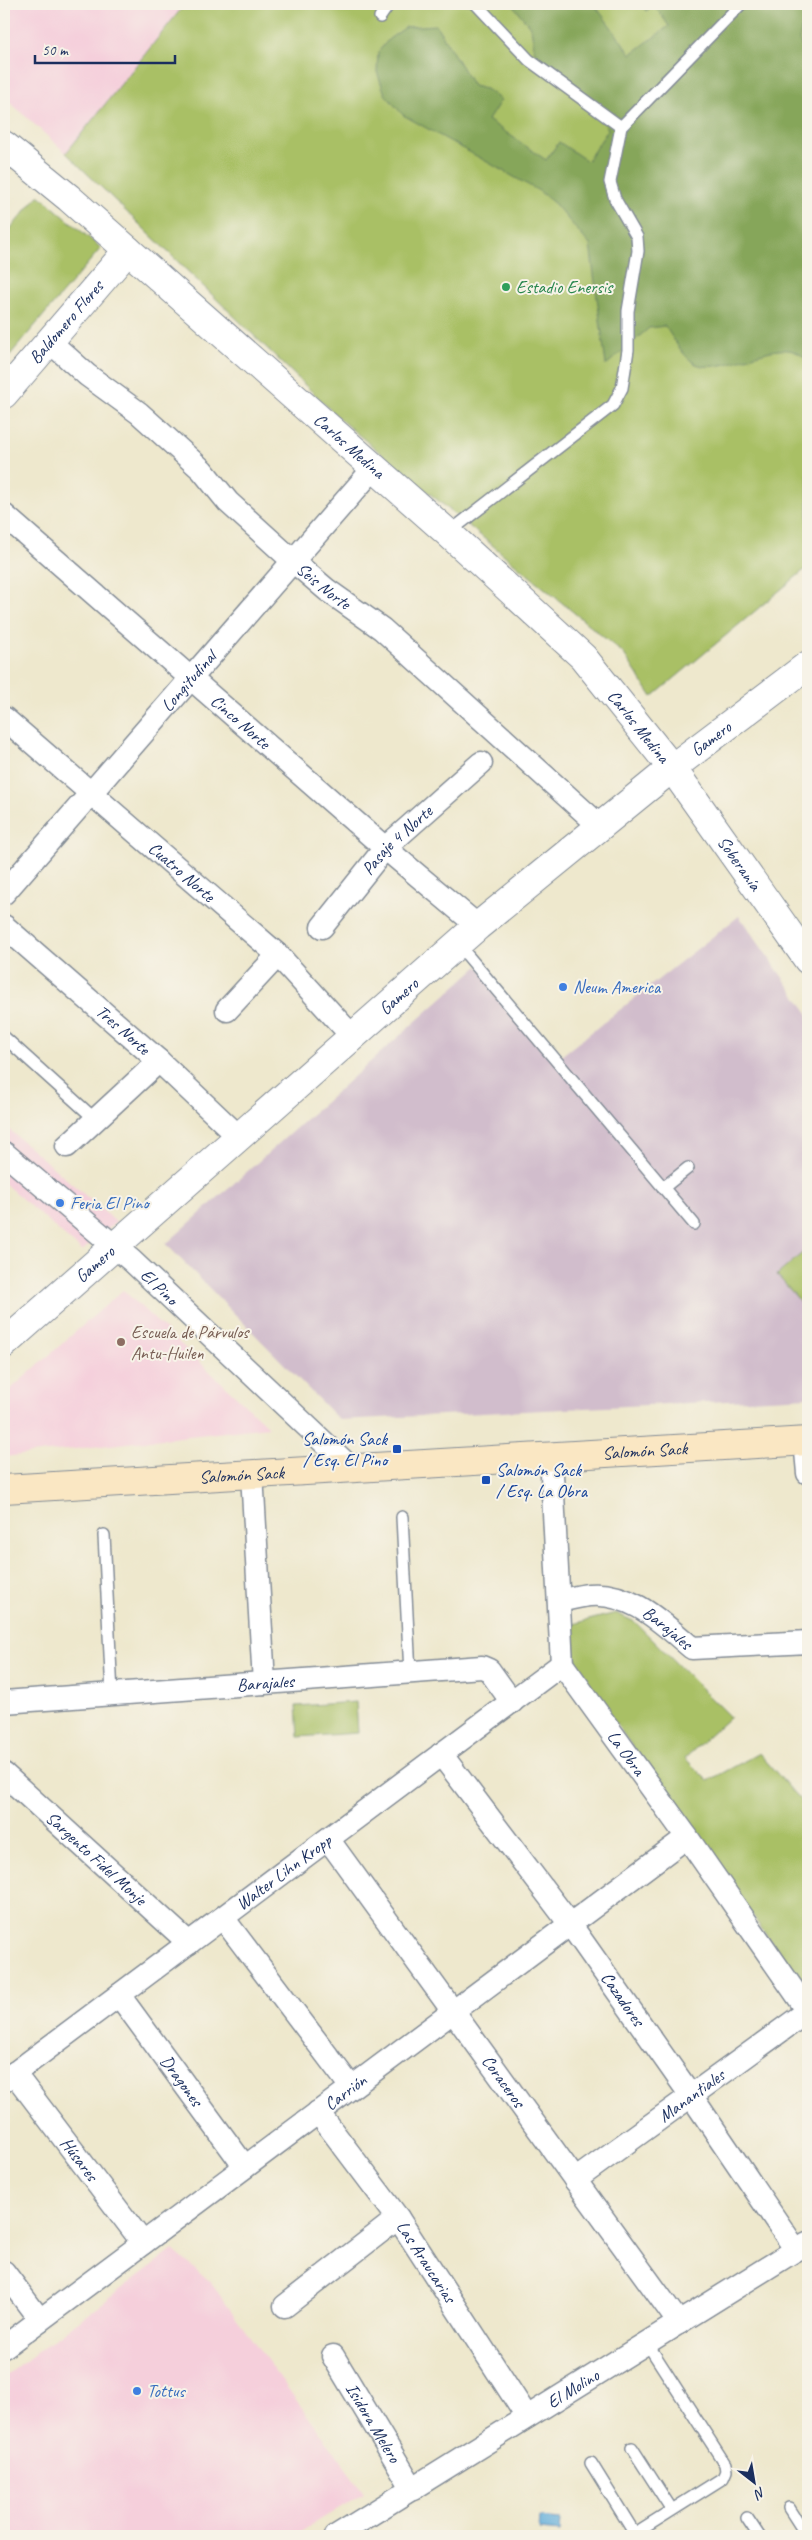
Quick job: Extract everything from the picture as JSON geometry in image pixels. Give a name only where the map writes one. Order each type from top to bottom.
[{"type":"main road","name":"Salomón Sack","points":[[4,1489],[807,1441]]},
{"type":"street","name":"Carlos Medina","points":[[4,145],[128,250],[448,533],[583,657],[672,768]]},
{"type":"street","name":"Baldomero Flores","points":[[4,394],[128,250]]},
{"type":"street","name":"Seis Norte","points":[[49,341],[87,375],[138,413],[195,463],[213,481],[228,502],[293,561],[327,590],[382,629],[601,827]]},
{"type":"street","name":"Longitudinal","points":[[4,893],[374,468]]},
{"type":"street","name":"Cinco Norte","points":[[4,515],[385,848],[467,934]]},
{"type":"street","name":"Gamero","points":[[4,1344],[467,934],[672,768],[806,671]]},
{"type":"street","name":"Cuatro Norte","points":[[4,718],[278,955],[351,1035]]},
{"type":"street","name":"Pasaje 4 Norte","points":[[322,927],[385,848],[481,763]]},
{"type":"street","name":"Soberanía","points":[[672,768],[808,960]]},
{"type":"street","name":"Tres Norte","points":[[4,926],[159,1061],[238,1136]]},
{"type":"street","points":[[227,1010],[278,955]]},
{"type":"street","points":[[67,1146],[159,1061]]},
{"type":"street","name":"El Pino","points":[[4,1153],[114,1247],[351,1468]]},
{"type":"street","points":[[807,1441],[808,1473]]},
{"type":"street","points":[[551,1456],[562,1664]]},
{"type":"street","points":[[252,1474],[264,1684]]},
{"type":"street","name":"Barajales","points":[[559,1601],[590,1594],[626,1599],[653,1615],[692,1648],[808,1642]]},
{"type":"street","name":"Walter Lihn Kropp","points":[[9,2077],[562,1664]]},
{"type":"street","name":"La Obra","points":[[562,1664],[687,1837],[808,2011]]},
{"type":"street","name":"Barajales","points":[[4,1702],[482,1667],[488,1670],[512,1702]]},
{"type":"street","name":"Cazadores","points":[[441,1754],[570,1924],[692,2097],[802,2246]]},
{"type":"street","name":"Sargento Fidel Monje","points":[[4,1775],[189,1943]]},
{"type":"street","name":"Carrión","points":[[4,2347],[687,1837]]},
{"type":"street","name":"Coraceros","points":[[328,1839],[679,2323]]},
{"type":"street","points":[[223,1918],[351,2087]]},
{"type":"street","name":"Dragones","points":[[119,1995],[245,2167]]},
{"type":"street","name":"Manantiales","points":[[575,2180],[692,2097],[808,2011]]},
{"type":"street","name":"Húsares","points":[[9,2077],[143,2243]]},
{"type":"street","name":"Las Araucarias","points":[[318,2112],[398,2218],[527,2417]]},
{"type":"street","points":[[285,2306],[398,2218]]},
{"type":"street","name":"El Molino","points":[[336,2536],[802,2246]]},
{"type":"street","points":[[4,2272],[40,2320]]},
{"type":"street","name":"Isidora Melero","points":[[333,2356],[413,2488]]},
{"type":"lane","points":[[380,17],[389,4]]},
{"type":"lane","points":[[476,4],[528,60],[621,127]]},
{"type":"lane","points":[[448,533],[613,405],[622,388],[628,350],[628,311],[638,251],[637,237],[615,199],[610,182],[621,127],[741,4]]},
{"type":"lane","points":[[467,934],[694,1224]]},
{"type":"lane","points":[[4,1037],[96,1120]]},
{"type":"lane","points":[[664,1188],[688,1168]]},
{"type":"lane","points":[[402,1517],[410,1673]]},
{"type":"lane","points":[[104,1535],[112,1694]]},
{"type":"lane","points":[[591,2462],[633,2535],[723,2478],[726,2471],[725,2464],[647,2343]]},
{"type":"lane","points":[[632,2448],[672,2510]]},
{"type":"lane","points":[[788,2508],[807,2536]]},
{"type":"lane","points":[[747,2518],[759,2536]]},
{"type":"shaded area","points":[[4,4],[185,4],[66,153],[4,97]]},
{"type":"shaded area","points":[[739,916],[808,1013],[808,1397],[339,1420],[166,1244],[478,966],[556,1060]]},
{"type":"shaded area","name":"Feria El Pino","points":[[4,1125],[116,1222],[82,1251],[4,1183]]},
{"type":"shaded area","name":"Escuela de Párvulos Antu-Huilen","points":[[123,1290],[269,1427],[4,1457],[4,1395]]},
{"type":"shaded area","name":"Tottus","points":[[173,2250],[211,2283],[364,2493],[294,2536],[4,2536],[4,2377]]},
{"type":"green space","name":"Estadio Enersis","points":[[185,4],[808,4],[808,567],[652,697],[624,654],[343,422],[66,153]]},
{"type":"green space","points":[[512,4],[594,4],[631,54],[669,26],[654,5],[646,11],[640,4],[803,4],[805,12],[799,40],[808,59],[808,363],[798,353],[785,350],[770,351],[722,365],[707,366],[694,363],[678,346],[665,326],[649,328],[606,365],[590,245],[555,204],[539,191],[403,115],[385,94],[377,72],[378,52],[389,39],[406,27],[436,25],[473,86],[486,89],[501,100],[488,120],[546,160],[559,142],[587,161],[608,130],[599,107],[560,71],[535,54],[531,28]]},
{"type":"green space","points":[[39,195],[101,248],[4,362],[4,236]]},
{"type":"green space","points":[[808,1248],[808,1307],[807,1309],[777,1275]]},
{"type":"green space","points":[[616,1613],[635,1622],[730,1717],[685,1758],[708,1781],[759,1753],[808,1809],[808,1873],[804,1904],[808,1910],[808,1994],[582,1676],[575,1657],[573,1624]]},
{"type":"green space","points":[[356,1702],[358,1733],[298,1737],[296,1706]]},
{"type":"water","points":[[540,2518],[561,2520],[560,2532],[539,2530]]},
{"type":"place","name":"Estadio Enersis","points":[[506,287]]},
{"type":"place","name":"Neum America","points":[[563,987]]},
{"type":"place","name":"Feria El Pino","points":[[60,1203]]},
{"type":"place","name":"Escuela de Párvulos Antu-Huilen","points":[[121,1342]]},
{"type":"place","name":"Salomón Sack / Esq. El Pino","points":[[397,1449]]},
{"type":"place","name":"Salomón Sack / Esq. La Obra","points":[[486,1480]]},
{"type":"place","name":"Tottus","points":[[137,2391]]}]
